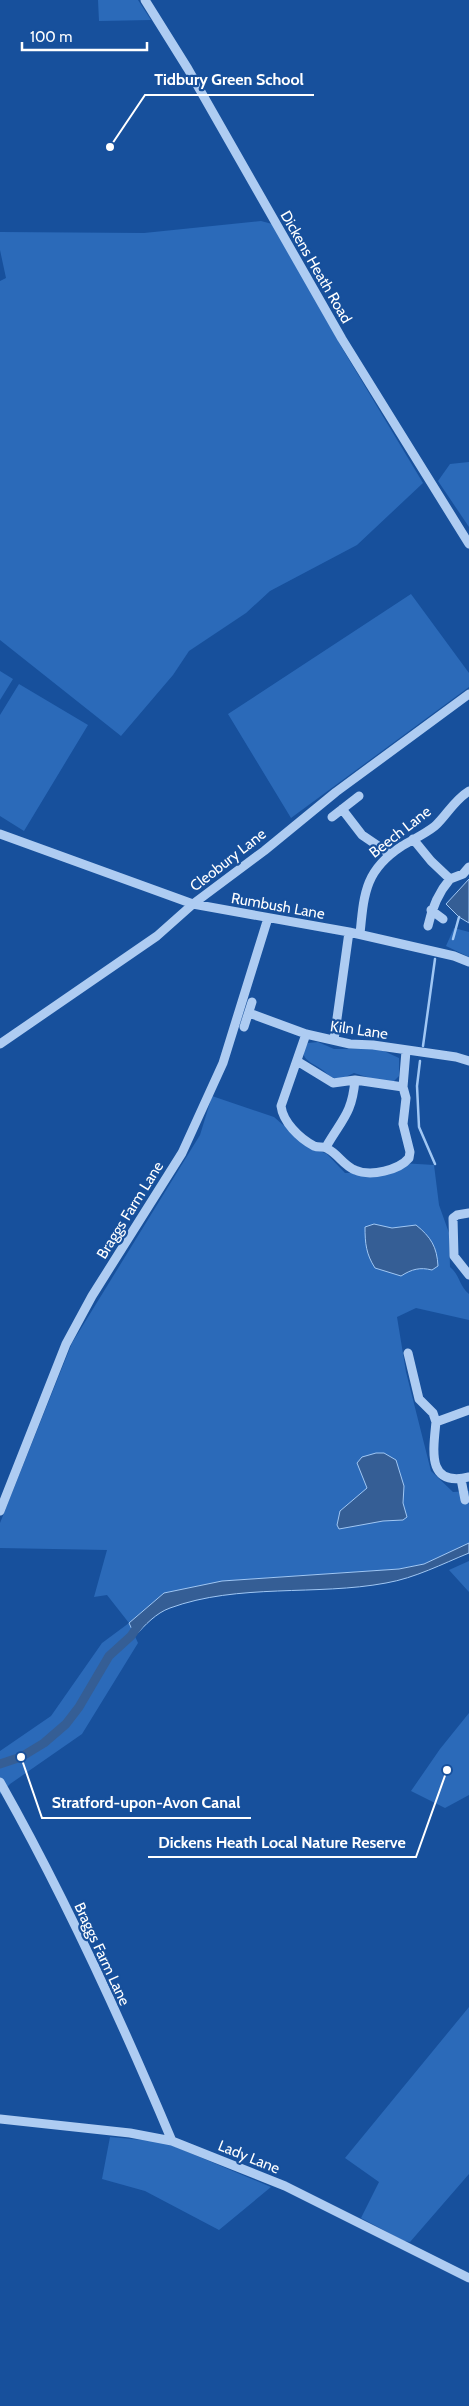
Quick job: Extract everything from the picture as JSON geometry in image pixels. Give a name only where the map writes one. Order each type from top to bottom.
[{"type":"street","name":"Dickens Heath Road","points":[[145,0],[188,69],[342,339],[469,544]]},
{"type":"street","name":"Cleobury Lane","points":[[0,1044],[158,936],[193,904],[264,851],[336,792],[469,694]]},
{"type":"street","name":"Beech Lane","points":[[360,934],[370,876],[376,866],[390,854],[435,826],[458,798],[469,791]]},
{"type":"street","points":[[332,817],[359,796]]},
{"type":"street","points":[[342,809],[362,835],[390,854]]},
{"type":"street","name":"Rumbush Lane","points":[[0,834],[193,904],[360,934],[454,956],[469,962]]},
{"type":"street","points":[[413,839],[431,861],[450,879]]},
{"type":"street","points":[[428,926],[431,910],[440,890],[450,879],[463,874],[469,867]]},
{"type":"street","points":[[431,910],[444,918]]},
{"type":"street","name":"Braggs Farm Lane","points":[[0,1511],[66,1344],[92,1296],[182,1153],[223,1063],[268,918]]},
{"type":"street","points":[[334,1040],[349,932]]},
{"type":"street","points":[[244,1027],[252,1002]]},
{"type":"street","name":"Kiln Lane","points":[[249,1013],[306,1034],[350,1044],[373,1045],[406,1051],[456,1056],[469,1060]]},
{"type":"street","points":[[306,1034],[281,1106],[282,1116],[286,1123],[312,1145],[326,1147],[356,1171],[376,1172],[405,1162],[410,1152],[403,1124],[406,1098],[403,1087],[406,1051]]},
{"type":"street","points":[[297,1061],[333,1083],[355,1080],[403,1087]]},
{"type":"street","points":[[326,1147],[338,1126],[348,1115],[353,1102],[355,1080]]},
{"type":"street","points":[[469,1213],[457,1215],[453,1218],[454,1256],[469,1275]]},
{"type":"street","points":[[408,1353],[419,1399],[432,1413],[436,1422],[435,1453],[437,1470],[442,1477],[465,1478],[465,1500]]},
{"type":"street","points":[[436,1422],[469,1410]]},
{"type":"street","name":"Braggs Farm Lane","points":[[0,1782],[70,1917],[172,2141]]},
{"type":"street","name":"Lady Lane","points":[[0,2119],[130,2133],[172,2141],[285,2186],[469,2278]]},
{"type":"shaded area","points":[[98,0],[138,0],[151,20],[99,21]]},
{"type":"shaded area","points":[[261,221],[276,225],[342,348],[423,483],[357,545],[270,591],[246,613],[189,651],[173,675],[121,736],[0,640],[0,281],[6,278],[0,250],[0,232],[144,233]]},
{"type":"shaded area","points":[[469,462],[469,527],[438,481],[450,464]]},
{"type":"shaded area","points":[[411,594],[469,673],[469,687],[291,818],[228,714]]},
{"type":"shaded area","points":[[0,671],[13,679],[0,700]]},
{"type":"shaded area","points":[[19,684],[88,725],[24,831],[0,816],[0,715]]},
{"type":"shaded area","points":[[469,879],[469,923],[459,917],[446,904]]},
{"type":"shaded area","points":[[454,928],[469,932],[469,957],[446,946]]},
{"type":"shaded area","points":[[318,1042],[334,1049],[365,1049],[375,1047],[399,1058],[399,1076],[393,1082],[383,1082],[354,1073],[339,1080],[336,1079],[305,1058],[304,1052],[308,1043]]},
{"type":"shaded area","points":[[212,1096],[274,1117],[306,1145],[327,1154],[345,1173],[369,1173],[401,1163],[434,1165],[439,1205],[449,1233],[450,1267],[469,1294],[469,1320],[416,1308],[397,1317],[406,1372],[431,1471],[453,1492],[469,1491],[469,1544],[424,1564],[399,1569],[222,1581],[164,1593],[129,1623],[107,1595],[94,1597],[107,1550],[0,1548],[0,1523],[72,1343],[200,1135]]},
{"type":"shaded area","points":[[374,1224],[392,1228],[416,1225],[432,1243],[438,1266],[432,1270],[412,1270],[401,1276],[375,1268],[368,1253],[365,1233],[365,1227]]},
{"type":"shaded area","points":[[384,1453],[396,1460],[404,1486],[403,1503],[407,1517],[403,1520],[383,1521],[339,1529],[337,1525],[340,1511],[367,1488],[357,1463],[362,1457]]},
{"type":"shaded area","points":[[469,1543],[469,1553],[397,1581],[360,1587],[223,1595],[196,1600],[160,1613],[135,1636],[129,1623],[164,1593],[222,1581],[399,1569],[424,1564]]},
{"type":"shaded area","points":[[469,1561],[469,1592],[449,1570]]},
{"type":"shaded area","points":[[129,1623],[138,1643],[82,1734],[10,1784],[0,1794],[0,1751],[51,1716],[102,1643]]},
{"type":"shaded area","points":[[469,1713],[469,1795],[445,1808],[411,1791],[440,1749]]},
{"type":"shaded area","points":[[469,2007],[469,2174],[410,2242],[404,2241],[361,2218],[379,2182],[345,2158]]},
{"type":"shaded area","points":[[110,2137],[164,2142],[271,2187],[219,2230],[145,2191],[102,2179]]},
{"type":"waterway","points":[[453,939],[459,917]]},
{"type":"waterway","points":[[423,1046],[435,959]]},
{"type":"waterway","points":[[420,1061],[417,1086],[419,1127],[435,1164]]},
{"type":"waterway","points":[[0,1764],[21,1757],[44,1743],[66,1724],[79,1707],[109,1656],[131,1636],[140,1623]]},
{"type":"place","name":"Tidbury Green School","points":[[110,147]]},
{"type":"place","name":"Stratford-upon-Avon Canal","points":[[21,1757]]},
{"type":"place","name":"Dickens Heath Local Nature Reserve","points":[[447,1770]]}]
